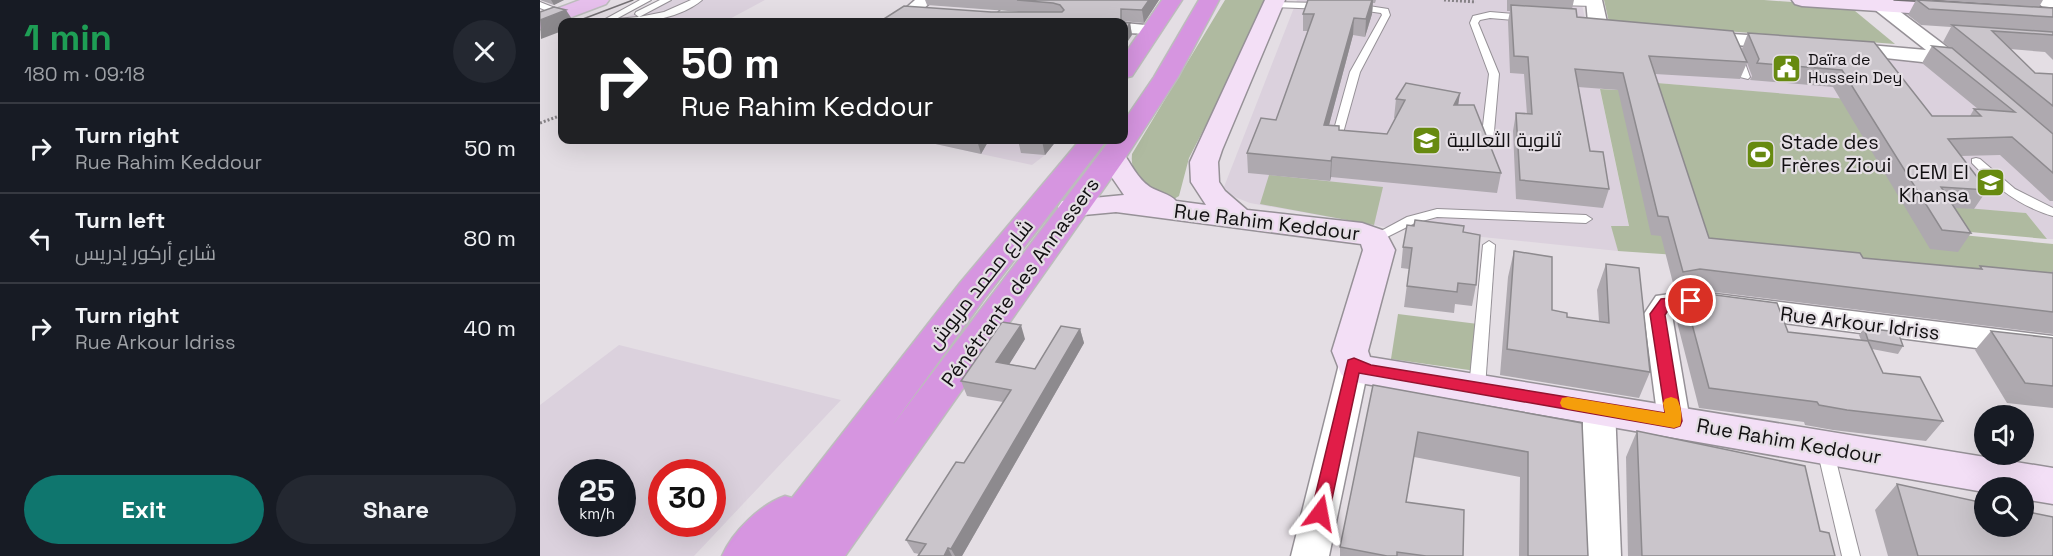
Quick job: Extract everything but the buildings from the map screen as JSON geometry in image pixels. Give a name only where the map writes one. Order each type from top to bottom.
[{"type":"highway","points":[[1128,77],[1150,30],[1172,0]]},
{"type":"highway","points":[[1128,78],[1190,0]]},
{"type":"highway","name":"Pénétrante des Annassers","points":[[1128,120],[1166,77],[1209,0]]},
{"type":"highway","points":[[1062,201],[1061,158],[1070,144]]},
{"type":"highway","name":"شارع محمد مربوش","points":[[867,429],[972,291],[1062,201],[1103,148]]},
{"type":"highway","name":"Pénétrante des Annassers","points":[[819,556],[1062,201]]},
{"type":"highway","points":[[745,556],[867,429]]},
{"type":"highway","points":[[775,556],[867,429]]},
{"type":"main road","points":[[540,22],[598,0]]},
{"type":"main road","points":[[564,13],[608,0]]},
{"type":"main road","points":[[1802,0],[1972,11]]},
{"type":"main road","points":[[1103,148],[1123,179],[1135,192],[1192,212],[1195,178],[1202,169],[1208,150],[1274,2]]},
{"type":"main road","points":[[2037,7],[2053,16]]},
{"type":"main road","points":[[1202,169],[1203,180],[1210,193],[1239,219]]},
{"type":"main road","name":"Rue Rahim Keddour","points":[[1062,201],[1116,203],[1192,212],[1362,233],[1374,238],[1379,250],[1350,351],[1354,364],[1368,371],[1674,421],[1789,452],[1825,447],[2053,486]]},
{"type":"street","points":[[1003,18],[1021,0]]},
{"type":"street","points":[[1594,1],[1591,21],[1613,30],[1644,32]]},
{"type":"street","points":[[1880,5],[1965,72]]},
{"type":"street","points":[[2037,7],[2053,7]]},
{"type":"street","points":[[906,18],[925,8]]},
{"type":"street","points":[[980,17],[985,18]]},
{"type":"street","points":[[1128,28],[1150,30]]},
{"type":"street","points":[[1917,32],[1951,34]]},
{"type":"street","points":[[1676,35],[1797,45]]},
{"type":"street","points":[[1832,47],[1948,57]]},
{"type":"street","name":"Rue Arkour Idriss","points":[[1674,421],[1658,314],[1666,303],[1691,301],[2053,347]]},
{"type":"street","points":[[1310,556],[1354,364]]},
{"type":"street","points":[[1599,408],[1602,556]]},
{"type":"lane","points":[[612,18],[647,0]]},
{"type":"lane","points":[[629,18],[667,0]]},
{"type":"lane","points":[[654,18],[678,11],[698,0]]},
{"type":"lane","points":[[1543,1],[1594,1]]},
{"type":"lane","points":[[1274,2],[1330,6]]},
{"type":"lane","points":[[540,5],[564,13]]},
{"type":"lane","points":[[1338,132],[1355,72],[1386,15],[1385,11],[1377,8],[1342,7]]},
{"type":"lane","points":[[1487,143],[1494,74],[1473,23],[1476,18],[1490,15],[1538,18]]},
{"type":"lane","points":[[1731,39],[1745,77]]},
{"type":"lane","points":[[1976,161],[1996,183],[2026,202],[2053,212]]},
{"type":"lane","points":[[1374,238],[1411,220],[1437,213],[1586,219]]},
{"type":"lane","points":[[1477,388],[1489,245]]},
{"type":"lane","points":[[1825,447],[1851,556]]},
{"type":"path","points":[[540,123],[558,116]]},
{"type":"shaded area","points":[[668,0],[765,0],[731,18],[624,18]]},
{"type":"shaded area","name":"ثانوية الثعالبية","points":[[1297,0],[1581,0],[1629,227],[1612,226],[1618,251],[1385,227],[1250,203],[1222,192]]},
{"type":"shaded area","points":[[1725,47],[1944,64],[2053,160],[2053,239],[2047,239],[2026,213],[1942,207],[1763,92],[1633,81]]},
{"type":"shaded area","points":[[936,144],[1054,144],[1045,155],[1032,165]]},
{"type":"shaded area","points":[[619,345],[841,400],[726,522],[726,459],[648,459],[648,537],[712,537],[694,556],[540,556],[540,405]]},
{"type":"green space","points":[[1225,0],[1270,0],[1189,158],[1179,196],[1174,199],[1166,197],[1150,189],[1138,178],[1132,163],[1132,154]]},
{"type":"green space","points":[[1604,0],[1764,0],[1849,6],[1895,44],[1609,22]]},
{"type":"green space","name":"Stade des Frères Zioui","points":[[1633,81],[1871,101],[1942,206],[2026,213],[2047,239],[1959,231],[1962,235],[2053,244],[2053,283],[1986,276],[1618,251],[1611,226],[1629,226],[1600,89],[1636,91]]},
{"type":"green space","points":[[1269,175],[1383,187],[1374,225],[1260,204]]},
{"type":"green space","points":[[1398,314],[1478,324],[1476,371],[1391,359]]},
{"type":"tram line","points":[[586,18],[633,0]]},
{"type":"tram line","points":[[1894,0],[1930,2]]},
{"type":"tram line","points":[[1932,0],[2053,8]]},
{"type":"slow traffic","points":[[1568,403],[1674,421],[1671,403]]},
{"type":"place","name":"Daïra de Hussein Dey","points":[[1787,68]]},
{"type":"place","name":"ثانوية الثعالبية","points":[[1426,140]]},
{"type":"place","name":"Stade des Frères Zioui","points":[[1760,154]]},
{"type":"place","name":"CEM El Khansa","points":[[1990,183]]},
{"type":"route","points":[[1320,513],[1354,364],[1368,371],[1674,421],[1658,314],[1666,303],[1691,301]]}]
